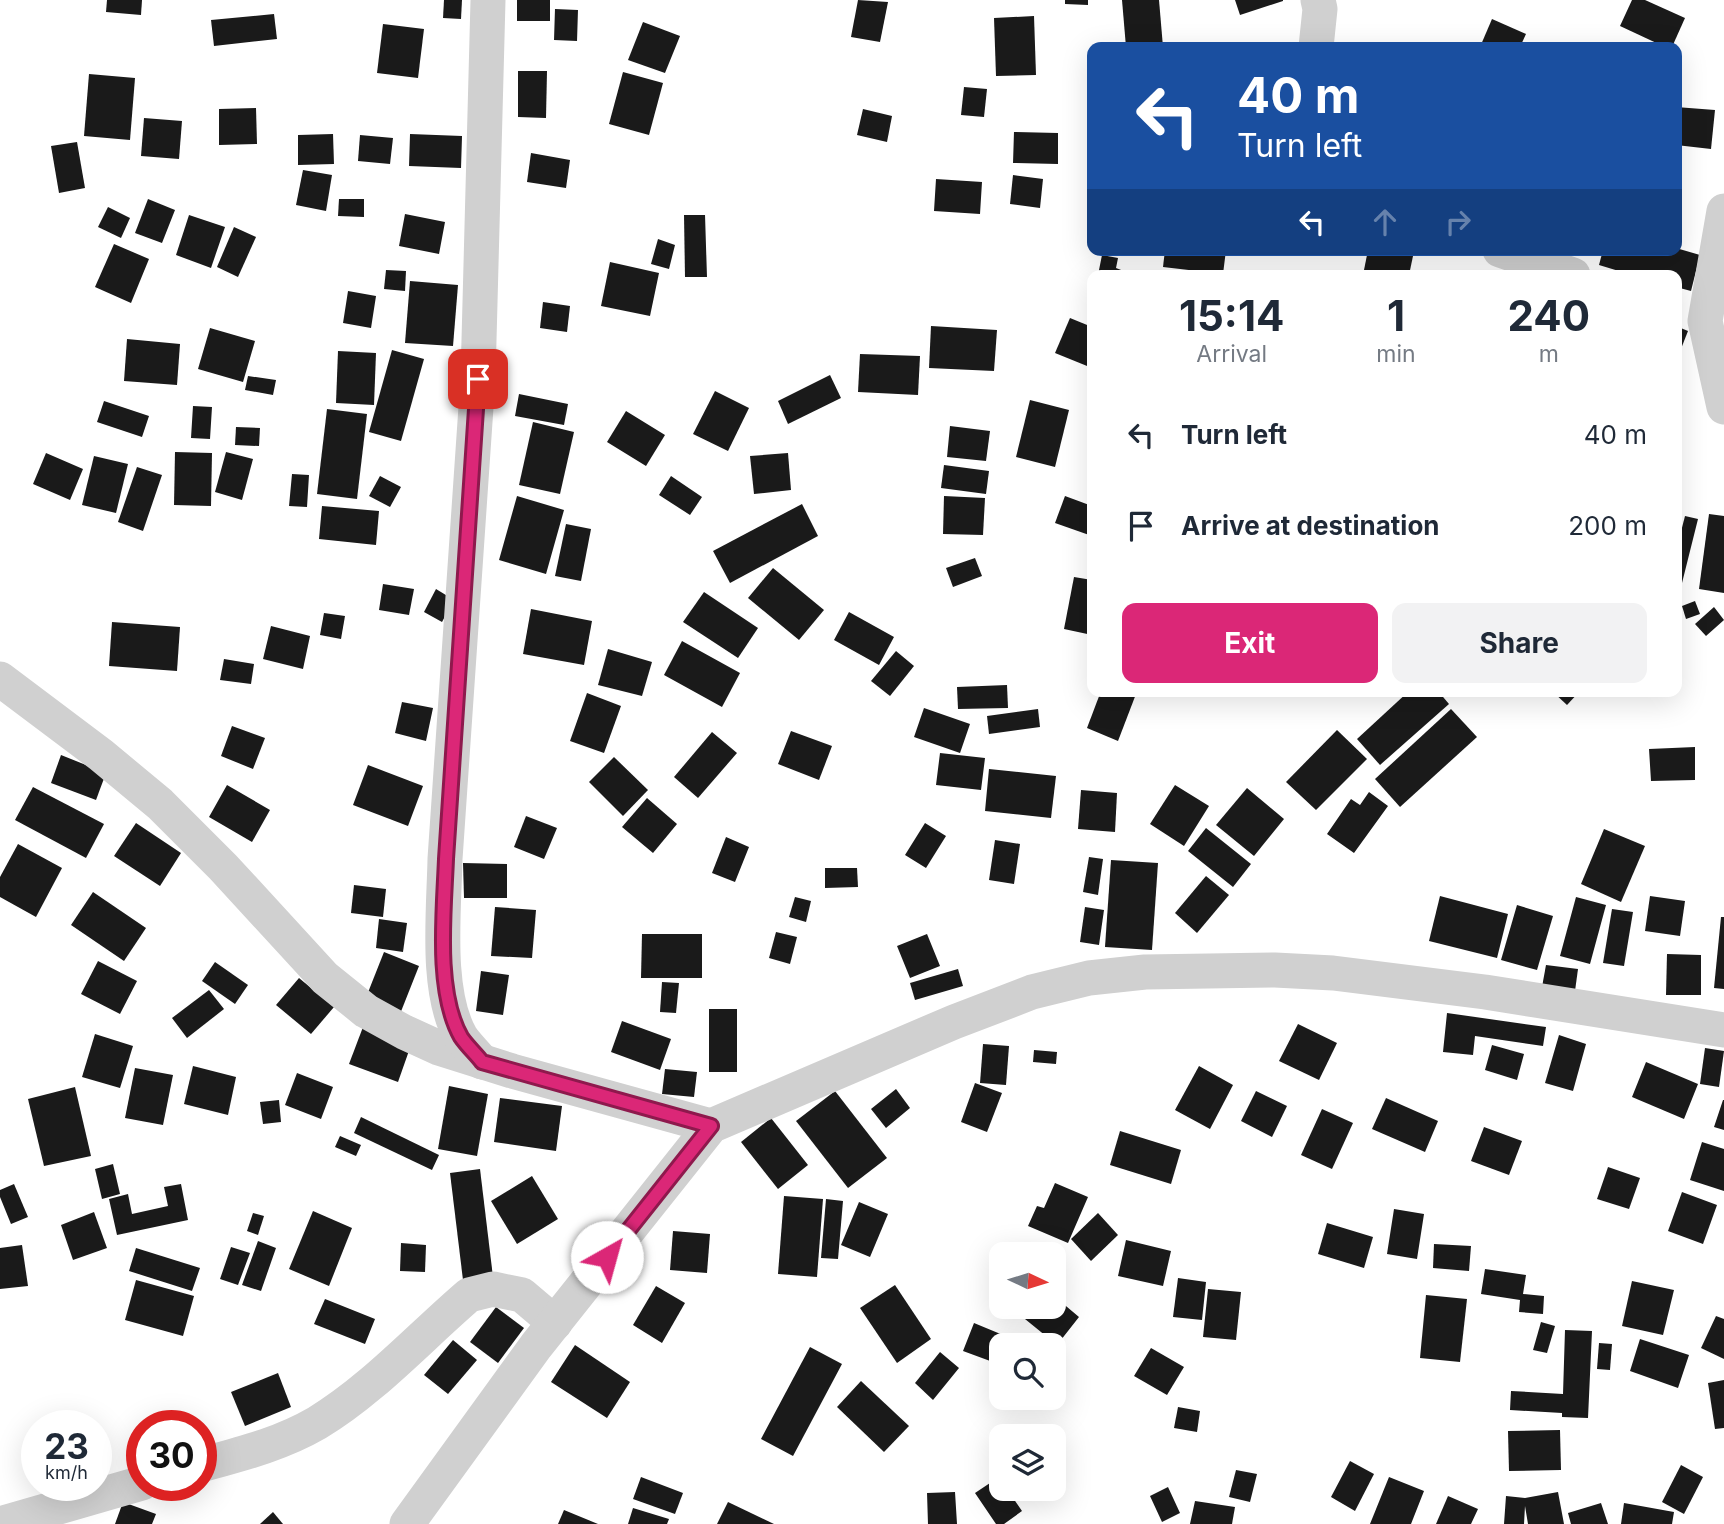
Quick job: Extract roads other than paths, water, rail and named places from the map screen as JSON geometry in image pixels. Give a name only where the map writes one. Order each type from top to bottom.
[{"type":"street","points":[[482,1062],[462,1038],[452,1012],[444,974],[443,940],[478,379],[488,0]]},
{"type":"street","points":[[1317,42],[1320,9],[1318,0]]},
{"type":"street","points":[[1724,211],[1691,315],[1724,407]]},
{"type":"street","points":[[1518,256],[1558,270]]},
{"type":"street","points":[[0,679],[101,755],[160,804],[223,867],[325,978],[366,1011],[439,1048],[711,1126]]},
{"type":"street","points":[[407,1524],[536,1346],[711,1126],[954,1022],[1032,992],[1089,978],[1145,972],[1334,973],[1485,992],[1724,1030]]},
{"type":"street","points":[[217,1460],[276,1443],[316,1423],[358,1395],[469,1295],[492,1289],[522,1295],[555,1323]]},
{"type":"street","points":[[0,1524],[126,1488]]}]
